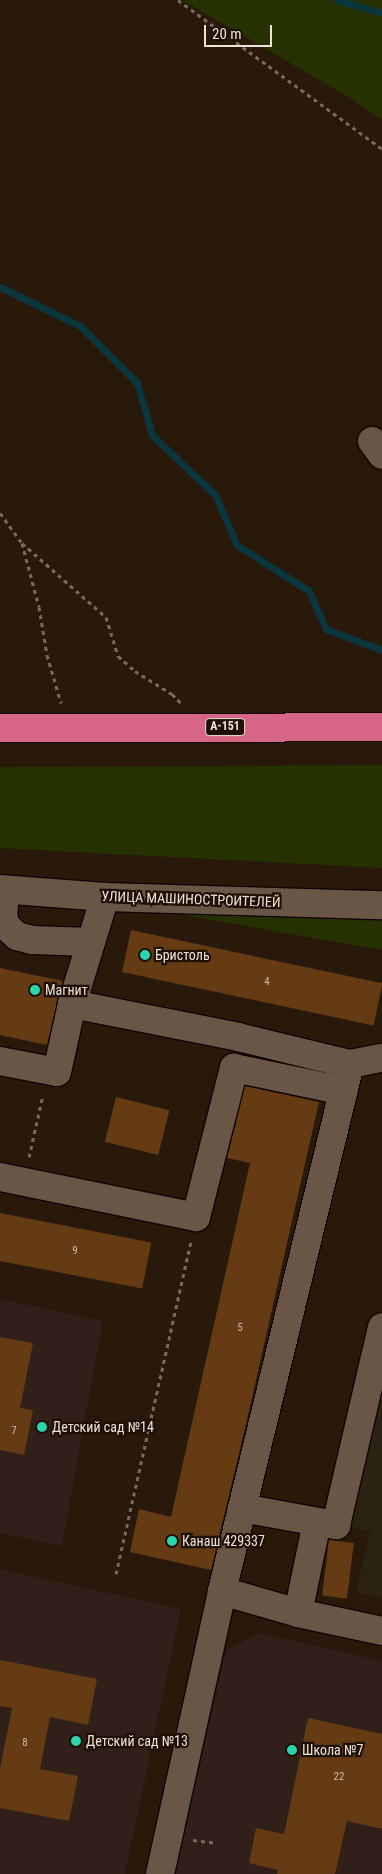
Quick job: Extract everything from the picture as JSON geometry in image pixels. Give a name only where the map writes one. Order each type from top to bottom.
[{"type":"highway","name":"А-151","points":[[0,728],[382,727]]},
{"type":"street","name":"УЛИЦА МАШИНОСТРОИТЕЛЕЙ","points":[[3,889],[105,897],[382,905]]},
{"type":"street","points":[[3,889],[3,916],[6,926],[17,936],[32,940],[90,942]]},
{"type":"street","points":[[0,1061],[57,1072],[72,1004],[105,897]]},
{"type":"street","points":[[72,1004],[238,1037],[350,1064],[382,1058]]},
{"type":"street","points":[[160,1874],[222,1591],[350,1064]]},
{"type":"street","points":[[12,1179],[196,1217],[234,1068],[344,1091]]},
{"type":"street","points":[[242,1508],[336,1525],[382,1327]]},
{"type":"street","points":[[298,1613],[317,1522]]},
{"type":"street","points":[[222,1591],[298,1613],[382,1631]]},
{"type":"path","points":[[178,0],[382,148]]},
{"type":"path","points":[[0,513],[22,543],[106,617],[118,656],[135,672],[172,694],[206,727]]},
{"type":"path","points":[[22,543],[39,607],[46,655],[68,728]]},
{"type":"path","points":[[12,1179],[48,1070]]},
{"type":"path","points":[[116,1574],[196,1217]]},
{"type":"path","points":[[191,1840],[216,1844]]},
{"type":"shaded area","name":"Детский сад №14","points":[[0,1299],[103,1321],[62,1546],[0,1533]]},
{"type":"shaded area","points":[[382,1380],[382,1598],[356,1592],[370,1532],[349,1527]]},
{"type":"shaded area","name":"Детский сад №13","points":[[0,1569],[181,1609],[125,1874],[0,1874]]},
{"type":"shaded area","name":"Школа №7","points":[[260,1633],[382,1661],[382,1874],[175,1874],[226,1650]]},
{"type":"green space","points":[[182,0],[382,0],[382,120],[352,99]]},
{"type":"green space","points":[[382,765],[382,868],[0,848],[0,767]]},
{"type":"green space","points":[[300,911],[367,921],[382,920],[382,950],[172,913]]},
{"type":"building","points":[[131,930],[382,983],[373,1025],[122,972]]},
{"type":"building","points":[[0,968],[63,981],[47,1045],[0,1035]]},
{"type":"building","points":[[245,1086],[319,1102],[211,1570],[130,1552],[139,1509],[171,1517],[250,1163],[227,1158]]},
{"type":"building","points":[[116,1097],[169,1110],[158,1155],[105,1142]]},
{"type":"building","points":[[0,1213],[151,1242],[142,1289],[0,1261]]},
{"type":"building","points":[[0,1337],[33,1343],[20,1408],[33,1410],[24,1455],[0,1450]]},
{"type":"building","points":[[329,1540],[354,1543],[347,1599],[322,1596]]},
{"type":"building","points":[[0,1660],[97,1679],[88,1725],[50,1717],[40,1769],[78,1776],[69,1821],[0,1808],[0,1769],[12,1708],[0,1706]]},
{"type":"building","points":[[308,1718],[382,1734],[382,1829],[347,1821],[335,1874],[277,1874],[278,1870],[249,1863],[256,1828],[284,1834]]},
{"type":"waterway","points":[[337,0],[382,13]]},
{"type":"waterway","points":[[0,287],[80,326],[137,383],[152,435],[215,495],[237,545],[309,591],[326,629],[382,650]]},
{"type":"place","name":"Бристоль","points":[[145,955]]},
{"type":"place","name":"Магнит","points":[[35,990]]},
{"type":"place","name":"Детский сад №14","points":[[42,1427]]},
{"type":"place","name":"Канаш 429337","points":[[172,1541]]},
{"type":"place","name":"Детский сад №13","points":[[76,1741]]},
{"type":"place","name":"Школа №7","points":[[292,1750]]}]
